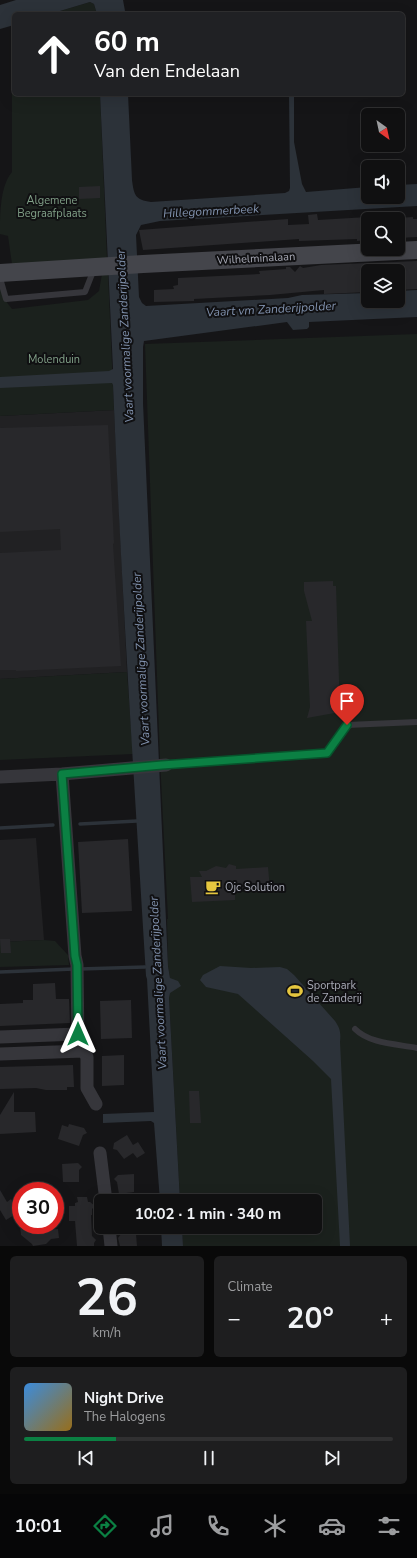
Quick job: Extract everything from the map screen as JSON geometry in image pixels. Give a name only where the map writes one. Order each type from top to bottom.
[{"type":"main road","name":"Wilhelminalaan","points":[[0,274],[99,266],[417,250]]},
{"type":"street","points":[[0,777],[62,774],[166,765]]},
{"type":"street","points":[[62,774],[73,932],[78,981],[78,1042],[87,1057],[87,1088],[96,1104]]},
{"type":"street","points":[[0,1037],[78,1034]]},
{"type":"street","points":[[0,1054],[83,1051]]},
{"type":"street","points":[[100,1153],[105,1194]]},
{"type":"street","points":[[110,1234],[111,1246]]},
{"type":"lane","points":[[0,278],[6,299],[86,292],[99,266]]},
{"type":"lane","points":[[166,765],[327,753],[347,725],[417,722]]},
{"type":"lane","points":[[355,1029],[362,1036],[372,1040],[417,1048]]},
{"type":"shaded area","points":[[114,410],[127,672],[0,679],[0,416]]},
{"type":"shaded area","points":[[36,838],[44,940],[0,942],[0,840]]},
{"type":"green space","points":[[90,2],[94,4],[96,12],[57,12]]},
{"type":"green space","name":"Algemene Begraafplaats","points":[[12,96],[100,96],[107,259],[12,264],[8,236],[0,234],[3,192],[12,172]]},
{"type":"green space","name":"Molenduin","points":[[102,274],[108,274],[114,410],[0,416],[0,287],[5,300],[12,309],[88,300],[99,291]]},
{"type":"green space","name":"Sportpark de Zanderij","points":[[417,334],[417,1246],[183,1246],[182,1234],[322,1234],[322,1194],[180,1194],[169,998],[170,978],[168,966],[168,919],[160,759],[145,344]]},
{"type":"green space","points":[[127,672],[133,754],[0,760],[0,679]]},
{"type":"green space","points":[[55,941],[68,955],[69,965],[0,967],[0,942]]},
{"type":"water","points":[[16,0],[123,0],[125,11],[96,12],[94,4],[90,2],[57,12],[12,12],[12,26],[0,29],[0,5]]},
{"type":"water","points":[[100,96],[128,96],[132,180],[136,196],[142,200],[151,202],[285,193],[289,191],[289,96],[294,96],[294,142],[302,184],[306,192],[361,188],[361,204],[405,204],[405,185],[417,184],[417,206],[160,221],[141,225],[136,235],[139,297],[142,303],[146,306],[288,298],[302,295],[361,293],[361,308],[405,308],[405,291],[417,290],[417,317],[309,322],[309,327],[307,329],[293,330],[287,322],[144,341],[143,403],[168,966],[170,978],[178,981],[181,986],[170,993],[169,998],[180,1194],[159,1194],[154,1123],[151,1121],[103,1123],[103,1114],[154,1112],[124,607],[113,385],[112,383],[0,388],[0,377],[109,371],[113,369]]},
{"type":"water","points":[[220,966],[251,968],[280,967],[287,969],[294,975],[338,1026],[340,1031],[350,1246],[340,1246],[331,1079],[238,994],[206,987],[200,980],[203,975]]},
{"type":"water","points":[[161,1234],[182,1234],[183,1246],[162,1246]]},
{"type":"building","points":[[100,186],[100,198],[79,199],[79,187]]},
{"type":"building","points":[[317,214],[318,220],[361,217],[361,241],[357,241],[357,239],[299,241],[299,239],[143,250],[139,230],[288,219],[288,225],[309,224],[308,215]]},
{"type":"building","points":[[413,217],[413,219],[417,219],[417,237],[405,238],[405,218]]},
{"type":"building","points":[[417,261],[417,289],[405,290],[405,264],[361,264],[361,292],[324,294],[324,290],[270,295],[194,299],[194,301],[154,302],[154,290],[174,289],[173,286],[178,285],[178,278],[260,274],[259,271],[286,269],[286,267],[290,267],[295,272],[300,266],[303,268],[321,265]]},
{"type":"building","points":[[108,425],[113,544],[121,666],[16,671],[0,670],[0,553],[61,550],[60,529],[0,532],[0,428]]},
{"type":"building","points":[[333,581],[333,586],[336,586],[340,712],[307,718],[310,707],[306,621],[312,621],[304,591],[304,582]]},
{"type":"building","points":[[128,839],[132,911],[82,913],[78,842]]},
{"type":"building","points":[[229,864],[236,866],[236,869],[268,867],[270,889],[235,891],[235,900],[192,902],[190,877],[202,877],[199,871],[206,871],[216,866],[226,868]]},
{"type":"building","points":[[0,939],[10,939],[11,953],[1,953]]},
{"type":"building","points":[[55,983],[56,999],[69,999],[70,1023],[0,1026],[0,1004],[23,1003],[23,1000],[33,1000],[33,984]]},
{"type":"building","points":[[131,1000],[132,1038],[101,1039],[100,1001]]},
{"type":"building","points":[[124,1055],[124,1085],[102,1086],[102,1056]]},
{"type":"building","points":[[73,1065],[74,1087],[67,1087],[67,1090],[46,1090],[36,1088],[0,1089],[0,1067]]},
{"type":"building","points":[[189,1091],[199,1091],[201,1123],[190,1123]]},
{"type":"building","points":[[14,1092],[14,1112],[35,1112],[36,1132],[0,1134],[0,1115]]},
{"type":"building","points":[[69,1124],[84,1128],[87,1133],[83,1135],[79,1146],[58,1139],[62,1125],[68,1127]]},
{"type":"building","points":[[127,1135],[133,1145],[138,1142],[145,1153],[137,1158],[133,1153],[124,1159],[117,1150],[113,1149],[114,1143]]},
{"type":"building","points":[[78,1163],[82,1167],[79,1170],[79,1182],[63,1182],[62,1164]]},
{"type":"building","points":[[134,1174],[134,1192],[119,1194],[117,1182],[114,1179],[118,1175]]},
{"type":"building","points":[[0,1190],[7,1202],[11,1199],[12,1201],[12,1216],[6,1220],[0,1210]]},
{"type":"building","points":[[77,1197],[87,1197],[88,1202],[94,1205],[91,1215],[92,1236],[96,1240],[94,1246],[77,1246],[75,1221],[69,1221],[69,1206],[75,1206],[75,1203],[78,1202]]},
{"type":"building","points":[[59,1234],[59,1238],[51,1239],[46,1244],[33,1246],[21,1235]]},
{"type":"building","points":[[121,1234],[136,1234],[137,1246],[120,1246],[118,1238]]},
{"type":"waterway","points":[[80,824],[137,821]]},
{"type":"waterway","points":[[0,828],[53,825]]},
{"type":"waterway","name":"Vaart voormalige Zanderijpolder","points":[[80,969],[145,967]]},
{"type":"waterway","points":[[0,972],[74,969]]},
{"type":"place","name":"Ojc Solution","points":[[213,887]]},
{"type":"place","name":"Sportpark de Zanderij","points":[[295,991]]},
{"type":"route","points":[[78,1034],[78,981],[62,774],[327,753],[347,725]]},
{"type":"water label","name":"Hillegommerbeek","points":[[211,211]]},
{"type":"water label","name":"Vaart vm Zanderijpolder","points":[[271,309]]}]
